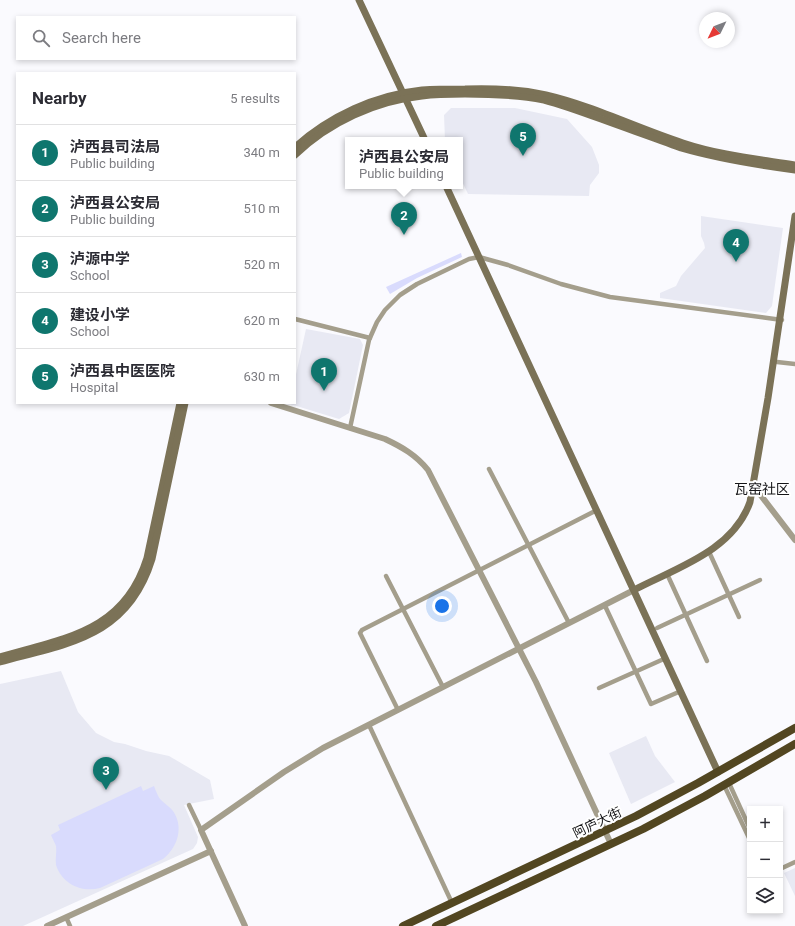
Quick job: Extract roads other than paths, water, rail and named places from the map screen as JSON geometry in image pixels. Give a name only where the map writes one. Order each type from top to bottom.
[{"type":"highway","name":"阿庐大街","points":[[403,926],[666,801],[795,728]]},
{"type":"highway","name":"阿庐大街","points":[[436,926],[612,844],[727,784],[795,744]]},
{"type":"main road","points":[[359,0],[428,137]]},
{"type":"main road","points":[[364,0],[407,95],[424,137]]},
{"type":"main road","points":[[296,146],[311,134],[344,114],[374,101],[433,89],[475,88],[509,90],[546,95],[573,103],[694,146],[733,155],[795,165]]},
{"type":"main road","points":[[296,154],[314,138],[347,118],[407,95],[482,94],[509,95],[538,99],[571,108],[698,153],[732,161],[795,170]]},
{"type":"main road","points":[[448,189],[482,258],[637,590],[681,691],[721,771]]},
{"type":"main road","points":[[452,189],[482,258],[597,510],[657,628],[721,771]]},
{"type":"main road","points":[[637,590],[710,554],[728,541],[743,524],[751,510],[756,489],[777,362],[795,216]]},
{"type":"main road","points":[[637,590],[716,548],[731,534],[744,516],[750,502],[795,240]]},
{"type":"main road","points":[[0,656],[88,630],[113,613],[130,595],[147,558],[180,404]]},
{"type":"main road","points":[[0,662],[77,640],[94,632],[117,617],[135,598],[144,582],[152,559],[185,404]]},
{"type":"street","points":[[350,428],[370,338],[377,322],[385,310],[405,291],[430,277],[469,259],[482,258],[508,265],[561,284],[610,296],[781,320]]},
{"type":"street","points":[[296,319],[370,338]]},
{"type":"street","points":[[777,362],[795,364]]},
{"type":"street","points":[[273,404],[397,444],[414,455],[428,470],[520,650],[612,844]]},
{"type":"street","points":[[489,469],[569,623]]},
{"type":"street","points":[[756,489],[795,540]]},
{"type":"street","points":[[398,710],[360,632],[363,629],[479,569],[597,510]]},
{"type":"street","points":[[710,554],[739,617]]},
{"type":"street","points":[[386,576],[443,687]]},
{"type":"street","points":[[668,576],[707,661]]},
{"type":"street","points":[[657,628],[760,580]]},
{"type":"street","points":[[202,831],[301,766],[398,710],[606,608],[637,590]]},
{"type":"street","points":[[370,726],[520,650],[569,623],[637,590]]},
{"type":"street","points":[[606,608],[650,704],[681,691]]},
{"type":"street","points":[[600,688],[666,658]]},
{"type":"street","points":[[370,726],[452,903]]},
{"type":"street","points":[[727,784],[747,823]]},
{"type":"street","points":[[727,784],[747,833]]},
{"type":"street","points":[[189,805],[245,926]]},
{"type":"street","points":[[47,926],[211,851]]},
{"type":"street","points":[[783,868],[795,862]]},
{"type":"street","points":[[66,917],[70,926]]},
{"type":"place","name":"泸西县中医医院","points":[[523,156]]},
{"type":"place","name":"泸西县公安局","points":[[404,235]]},
{"type":"place","name":"建设小学","points":[[736,262]]},
{"type":"place","name":"泸西县司法局","points":[[324,391]]},
{"type":"place","name":"泸源中学","points":[[106,790]]},
{"type":"district","name":"瓦窑社区","points":[[762,489]]}]
